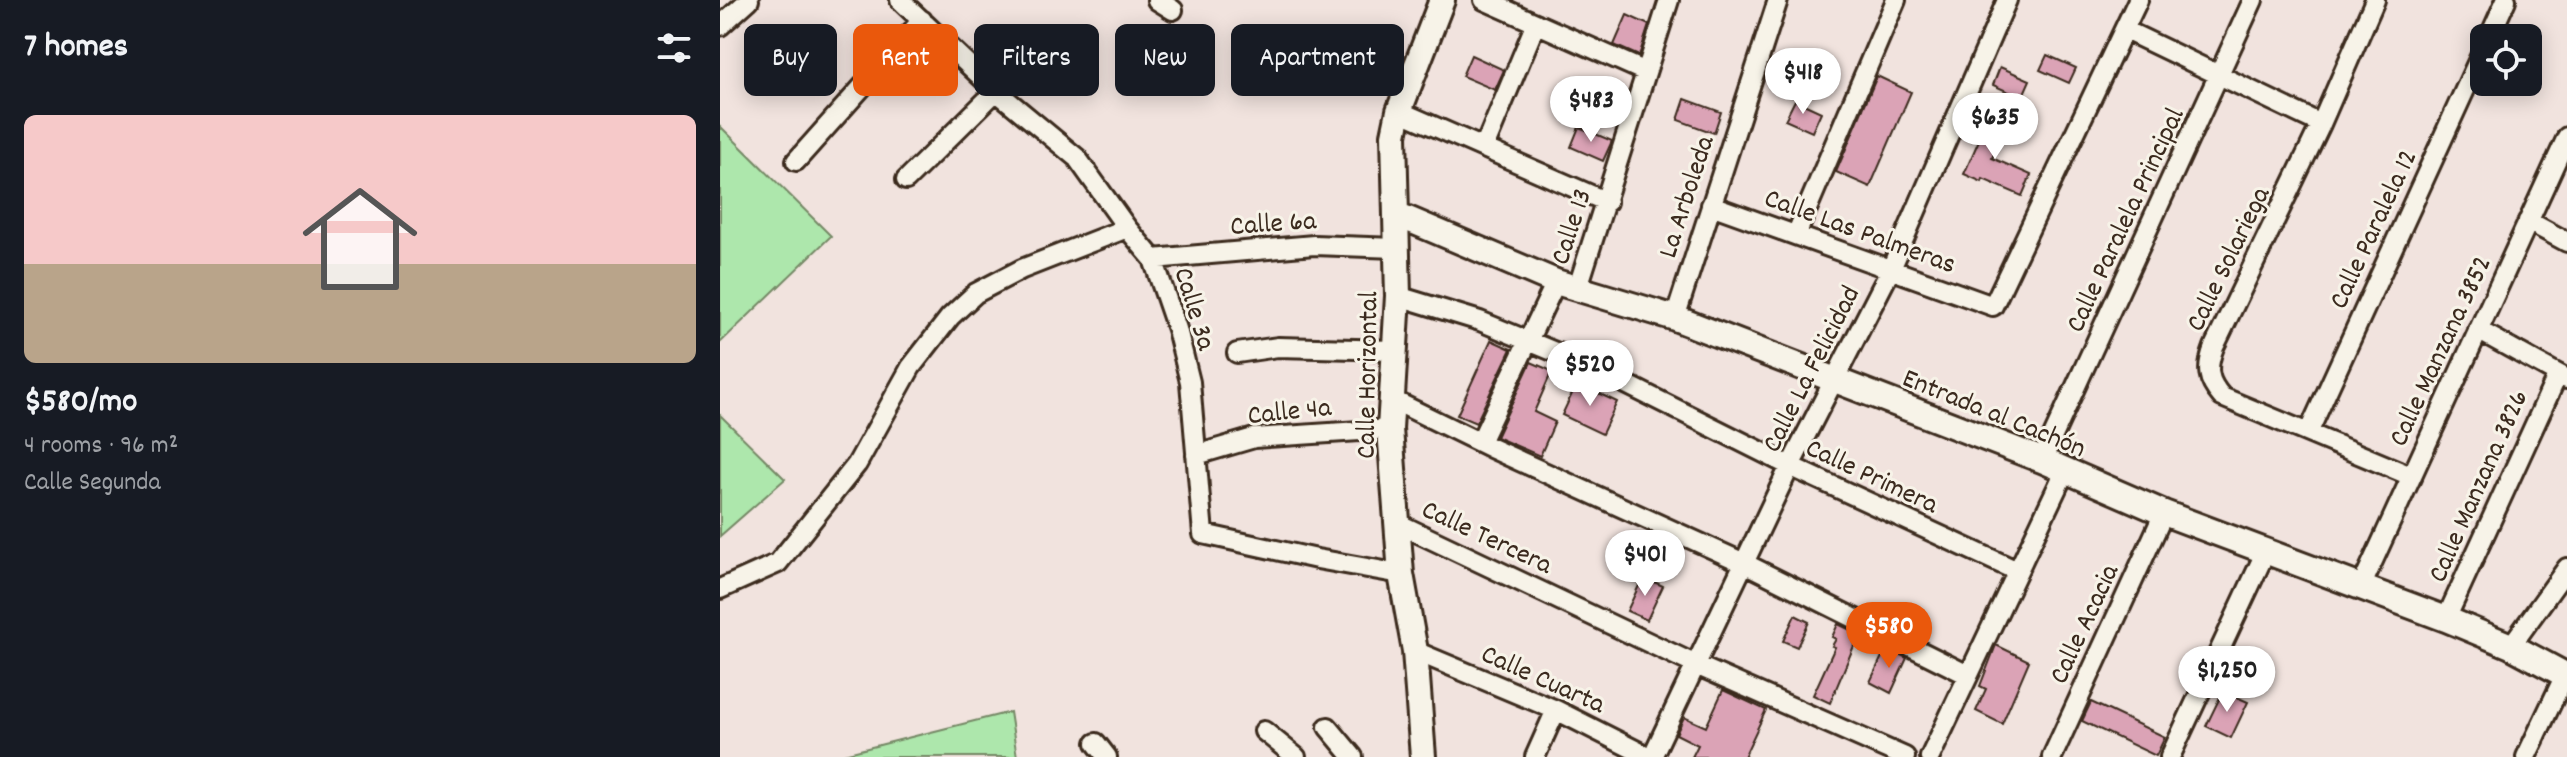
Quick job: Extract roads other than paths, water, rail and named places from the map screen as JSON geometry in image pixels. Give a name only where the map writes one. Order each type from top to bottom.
[{"type":"street","points":[[720,26],[749,0]]},
{"type":"street","name":"Calle 3a","points":[[900,0],[974,70]]},
{"type":"street","name":"Calle Horizontal","points":[[1423,757],[1415,651],[1401,574],[1390,429],[1398,296],[1394,135],[1399,111],[1442,0]]},
{"type":"street","points":[[1484,0],[1646,72]]},
{"type":"street","name":"Calle 13","points":[[1480,442],[1530,342],[1567,284],[1607,202],[1669,0]]},
{"type":"street","name":"La Arboleda","points":[[1675,318],[1778,0]]},
{"type":"street","points":[[1796,235],[1896,0]]},
{"type":"street","name":"Calle La Felicidad","points":[[1650,757],[1833,378],[1891,269],[2007,0]]},
{"type":"street","points":[[2138,0],[2125,30],[2321,124]]},
{"type":"street","name":"Calle Paralela Principal","points":[[2042,460],[2253,0]]},
{"type":"street","name":"Calle Solariega","points":[[2375,0],[2321,124],[2214,347],[2208,361],[2208,374],[2222,397],[2411,476]]},
{"type":"street","points":[[2495,24],[2506,0]]},
{"type":"street","points":[[796,161],[922,20]]},
{"type":"street","points":[[1484,148],[1536,23]]},
{"type":"street","name":"Calle Las Palmeras","points":[[1711,205],[1993,306],[2125,30]]},
{"type":"street","name":"Calle Paralela 12","points":[[2309,431],[2470,79]]},
{"type":"street","points":[[906,180],[991,96]]},
{"type":"street","name":"Calle 3a","points":[[1002,96],[1077,158],[1153,259],[1177,329],[1190,382],[1203,534],[1401,574]]},
{"type":"street","points":[[1399,111],[1607,202]]},
{"type":"street","name":"Calle Manzana 3852","points":[[2361,587],[2567,137]]},
{"type":"street","name":"Entrada al Cachón","points":[[1396,214],[1567,284],[1675,318],[1833,378],[2042,460],[2265,553],[2446,619],[2511,646],[2566,675]]},
{"type":"street","points":[[2528,221],[2567,242]]},
{"type":"street","points":[[720,589],[778,563],[857,464],[911,367],[950,317],[976,293],[1022,269],[1127,228]]},
{"type":"street","name":"Calle 6a","points":[[1153,259],[1314,245],[1396,248]]},
{"type":"street","name":"Calle Primera","points":[[1398,296],[1480,321],[1594,368],[1790,466],[2017,571]]},
{"type":"street","points":[[2478,330],[2562,376]]},
{"type":"street","points":[[1237,353],[1278,347],[1394,350]]},
{"type":"street","name":"Calle Manzana 3826","points":[[2446,619],[2562,376]]},
{"type":"street","points":[[1391,399],[1744,563],[1968,675]]},
{"type":"street","name":"Calle 4a","points":[[1196,455],[1254,438],[1390,429]]},
{"type":"street","points":[[1930,757],[2065,471]]},
{"type":"street","name":"Calle Acacia","points":[[2052,757],[2164,513]]},
{"type":"street","name":"Calle Tercera","points":[[1397,523],[1696,665],[1905,757]]},
{"type":"street","points":[[2170,757],[2265,553]]},
{"type":"street","points":[[2511,646],[2567,568]]},
{"type":"street","name":"Calle Cuarta","points":[[1415,651],[1556,710],[1650,757]]},
{"type":"street","points":[[2526,757],[2566,675]]},
{"type":"street","points":[[1535,757],[1556,710]]},
{"type":"street","points":[[1328,727],[1353,757]]},
{"type":"street","points":[[1264,731],[1296,757]]}]
